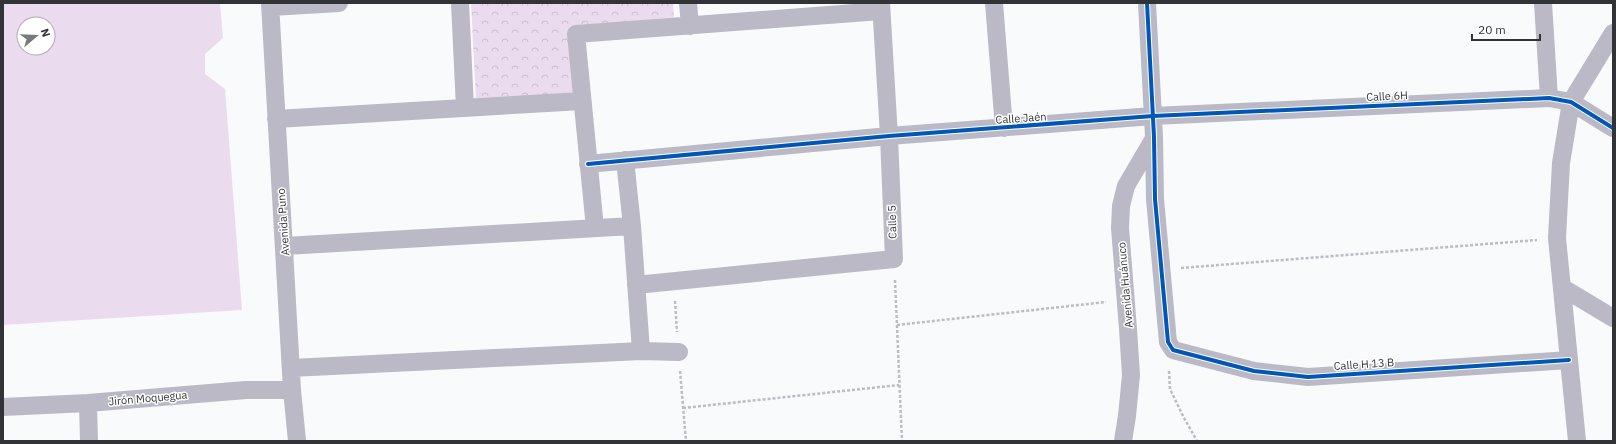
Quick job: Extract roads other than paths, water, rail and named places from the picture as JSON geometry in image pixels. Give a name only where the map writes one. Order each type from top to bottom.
[{"type":"street","points":[[270,5],[339,3]]},
{"type":"street","points":[[460,3],[465,108]]},
{"type":"street","points":[[688,3],[690,26]]},
{"type":"street","points":[[994,3],[1004,128]]},
{"type":"street","points":[[1146,3],[1154,137]]},
{"type":"street","points":[[1543,3],[1549,98]]},
{"type":"street","name":"Avenida Puno","points":[[270,5],[285,246],[292,390],[297,441]]},
{"type":"street","points":[[595,228],[576,34],[690,26],[881,7]]},
{"type":"street","name":"Calle 5","points":[[636,285],[894,259],[889,136],[881,7]]},
{"type":"street","points":[[1578,441],[1557,238],[1560,163],[1571,102],[1613,33]]},
{"type":"street","name":"Calle 6H","points":[[1153,116],[1549,98],[1571,102],[1613,128]]},
{"type":"street","points":[[276,119],[582,101]]},
{"type":"street","name":"Calle Jaén","points":[[588,164],[889,136],[1153,116]]},
{"type":"street","name":"Calle H 13 B","points":[[1154,137],[1155,198],[1161,269],[1168,342],[1173,350],[1254,371],[1308,377],[1569,360]]},
{"type":"street","name":"Avenida Huánuco","points":[[1123,441],[1130,374],[1120,228],[1121,206],[1126,186],[1154,137]]},
{"type":"street","points":[[625,160],[632,226],[641,351]]},
{"type":"street","points":[[285,246],[632,226]]},
{"type":"street","points":[[1563,288],[1613,318]]},
{"type":"street","points":[[291,368],[641,351],[679,352]]},
{"type":"street","name":"Jirón Moquegua","points":[[3,407],[88,403],[246,390],[292,390]]},
{"type":"street","points":[[88,403],[89,441]]}]
